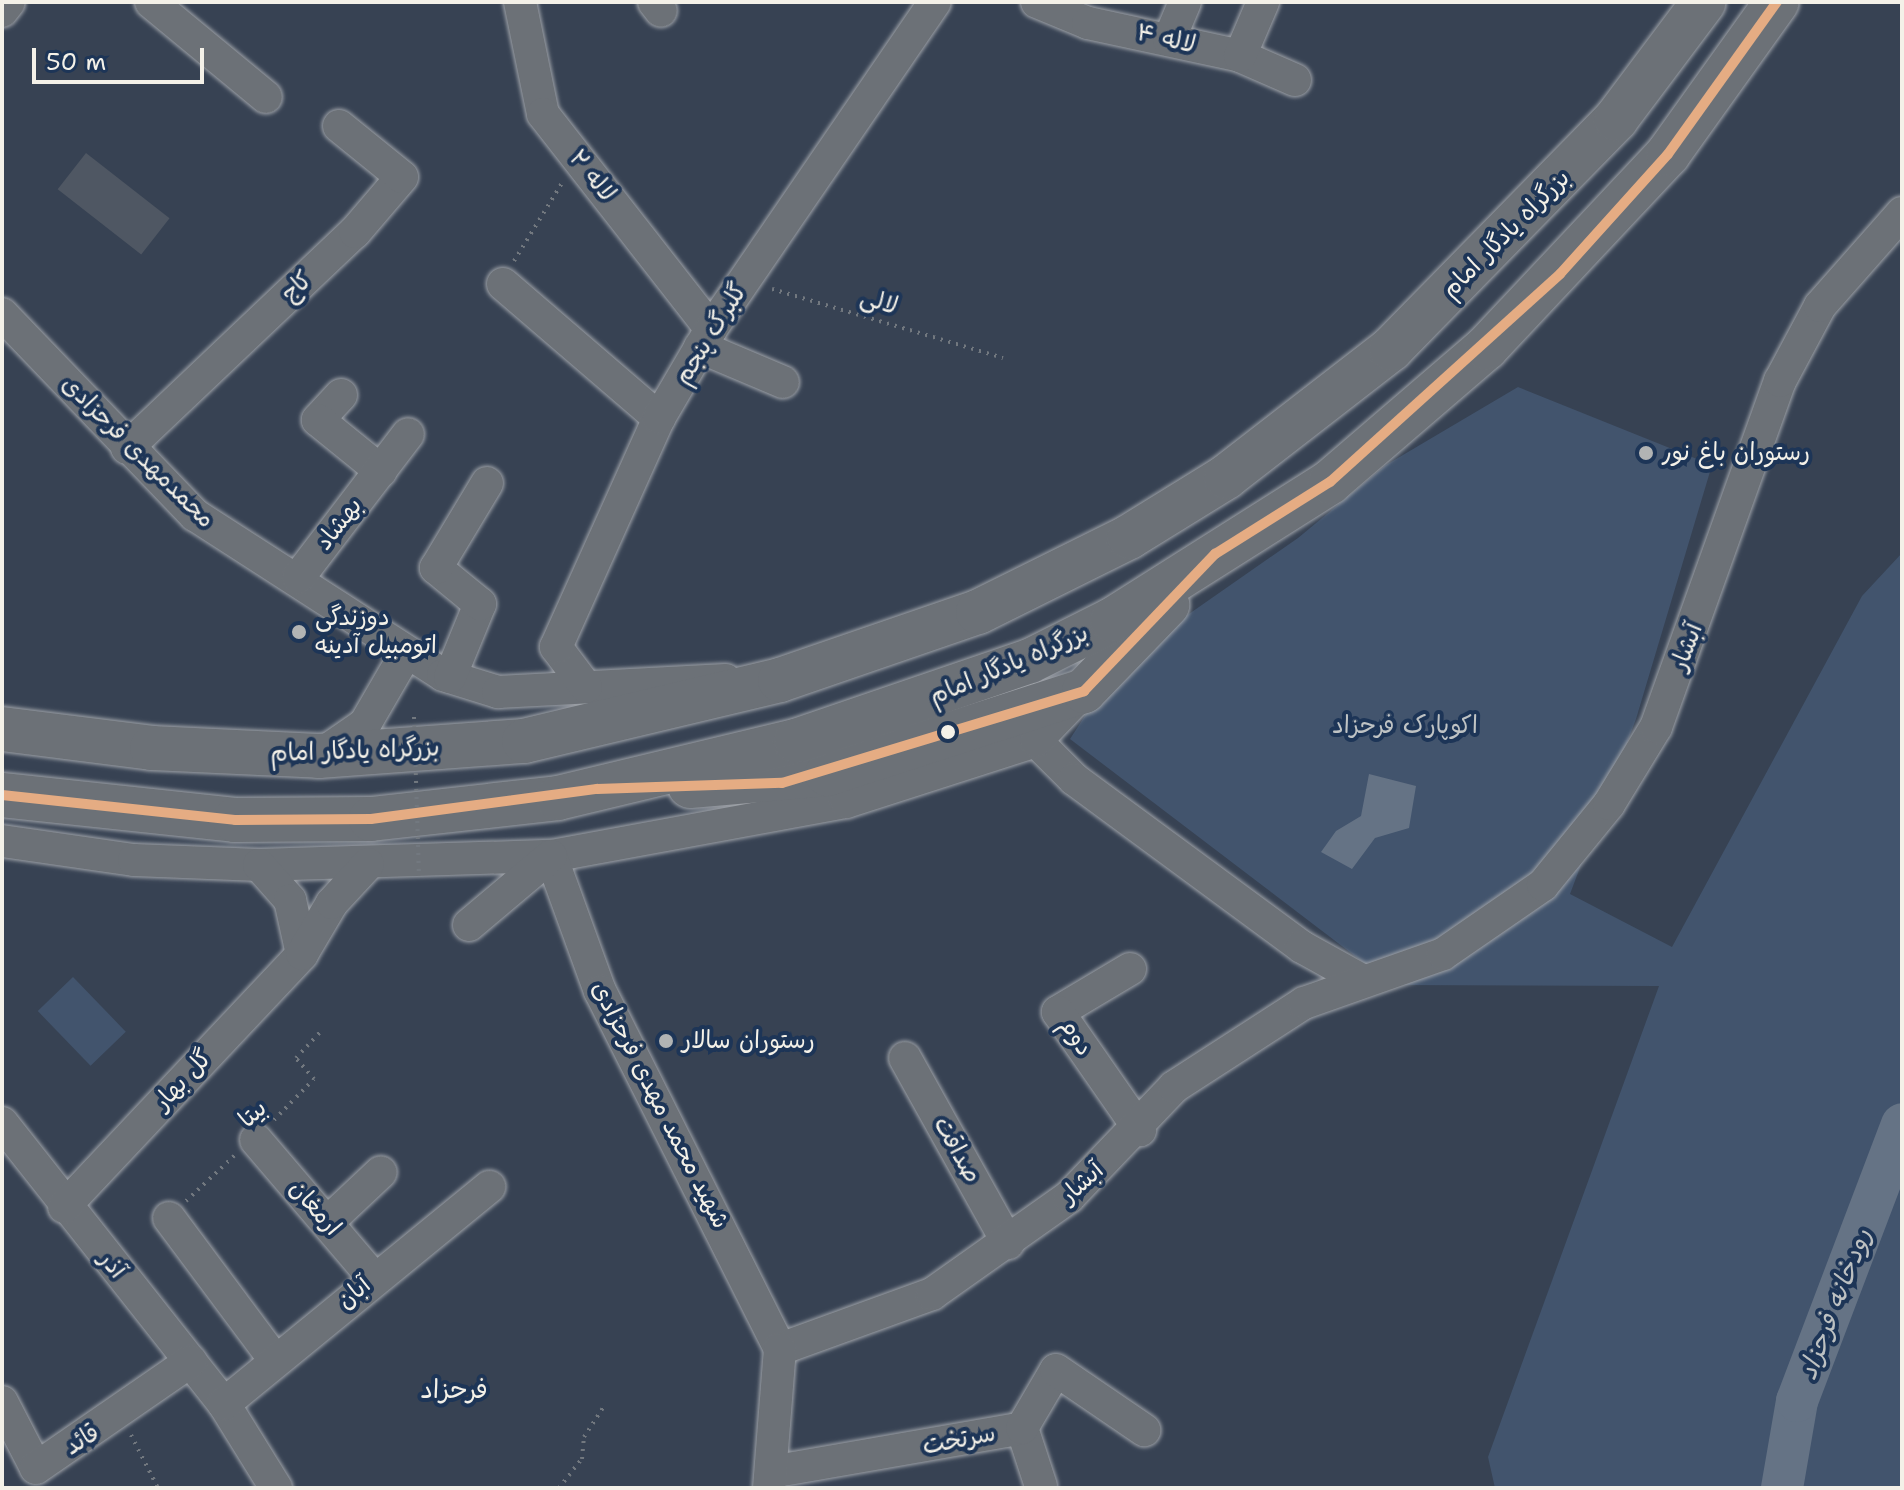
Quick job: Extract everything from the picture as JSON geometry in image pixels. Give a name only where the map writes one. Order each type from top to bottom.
[{"type":"highway","name":"بزرگراه یادگار امام","points":[[2,729],[152,748],[319,756],[571,733],[780,680],[978,612],[1129,537],[1226,477],[1391,349],[1515,230],[1616,119],[1704,2]]},
{"type":"highway","name":"بزرگراه یادگار امام","points":[[2,795],[81,808],[316,820],[597,789],[796,741],[954,692],[1112,620],[1330,482],[1497,337],[1668,154],[1777,2]]},
{"type":"highway","points":[[597,789],[827,774],[1084,691],[1215,554]]},
{"type":"street","points":[[2,11],[9,2]]},
{"type":"street","points":[[151,2],[266,97]]},
{"type":"street","name":"لاله ۲","points":[[520,2],[543,114],[577,155],[706,338]]},
{"type":"street","name":"گلبرگ پنجم","points":[[586,687],[556,647],[659,418],[706,338],[935,2]]},
{"type":"street","name":"لاله ۴","points":[[1037,2],[1088,23],[1240,56],[1295,80]]},
{"type":"street","points":[[1169,40],[1185,2]]},
{"type":"street","points":[[1240,56],[1263,2]]},
{"type":"street","name":"کاج","points":[[127,448],[355,232],[402,177],[339,126]]},
{"type":"street","name":"آبشار","points":[[780,1349],[932,1294],[1008,1243],[1140,1130],[1174,1087],[1304,1003],[1358,978],[1443,954],[1505,917],[1543,885],[1609,804],[1662,712],[1780,381],[1820,306],[1902,213]]},
{"type":"street","points":[[503,284],[659,418]]},
{"type":"street","name":"محمدمهدی فرحزادی","points":[[2,314],[127,448],[195,515],[298,578],[405,655],[450,677],[498,692],[780,680]]},
{"type":"street","points":[[706,338],[783,382]]},
{"type":"street","points":[[341,395],[318,420],[381,471]]},
{"type":"street","name":"بهشاد","points":[[298,578],[408,434]]},
{"type":"street","points":[[450,677],[480,604],[436,568],[487,483]]},
{"type":"street","points":[[319,756],[365,724],[405,655]]},
{"type":"street","points":[[2,841],[134,860],[259,865],[551,856],[846,802],[1036,741],[1084,691]]},
{"type":"street","points":[[1036,741],[1074,779],[1302,947],[1358,978]]},
{"type":"street","points":[[469,925],[551,856]]},
{"type":"street","name":"شهید محمد مهدی فرحزادی","points":[[551,856],[600,991],[780,1349]]},
{"type":"street","name":"گل بهار","points":[[64,1207],[302,954],[332,903],[368,864]]},
{"type":"street","points":[[259,865],[290,900],[302,954]]},
{"type":"street","name":"دوم","points":[[1130,969],[1058,1012],[1140,1130]]},
{"type":"street","name":"صداقت","points":[[905,1058],[1008,1243]]},
{"type":"street","name":"آذر","points":[[2,1123],[64,1207],[224,1404],[276,1488]]},
{"type":"street","name":"ارمغان","points":[[256,1140],[329,1221],[373,1277]]},
{"type":"street","points":[[329,1221],[381,1172]]},
{"type":"street","name":"آبان","points":[[224,1404],[373,1277],[489,1187]]},
{"type":"street","points":[[169,1218],[275,1360]]},
{"type":"street","points":[[770,1480],[780,1349]]},
{"type":"street","points":[[121,1415],[191,1361]]},
{"type":"street","name":"سرتخت","points":[[770,1480],[1022,1428],[1056,1370],[1144,1430]]},
{"type":"street","name":"قائد","points":[[2,1402],[36,1468],[121,1415]]},
{"type":"street","points":[[1022,1428],[1041,1486]]},
{"type":"path","points":[[503,284],[577,155]]},
{"type":"path","name":"لالی","points":[[744,281],[1003,358]]},
{"type":"path","points":[[412,706],[419,877]]},
{"type":"path","name":"بیتا","points":[[169,1218],[256,1140],[314,1079],[296,1058],[321,1031]]},
{"type":"path","points":[[559,1488],[582,1459],[584,1437],[605,1405]]},
{"type":"path","name":"قائد","points":[[121,1415],[158,1488]]},
{"type":"green space","name":"اکوپارک فرحزاد","points":[[1518,387],[1712,465],[1636,719],[1570,894],[1672,947],[1862,596],[1902,553],[1902,1488],[1495,1488],[1488,1457],[1659,986],[1393,985],[1070,739],[1097,697],[1166,630],[1298,538],[1386,465]]},
{"type":"green space","points":[[73,977],[126,1032],[91,1066],[38,1011]]},
{"type":"shaded area","points":[[1369,774],[1416,786],[1409,828],[1375,838],[1352,869],[1321,852],[1336,831],[1361,816]]},
{"type":"building","points":[[86,153],[170,218],[141,255],[58,189]]},
{"type":"waterway","name":"رودخانه فرحزاد","points":[[1782,1488],[1797,1401],[1902,1124]]},
{"type":"transit line","points":[[2,795],[235,820],[371,819],[597,789],[782,783],[1084,691],[1215,554],[1330,482],[1560,274],[1668,154],[1777,2]]},
{"type":"place","name":"رستوران باغ نور","points":[[1646,453]]},
{"type":"place","name":"دوزندگی اتومبیل آدینه","points":[[299,632]]},
{"type":"place","name":"رستوران سالار","points":[[666,1041]]},
{"type":"district","name":"فرحزاد","points":[[454,1389]]}]
